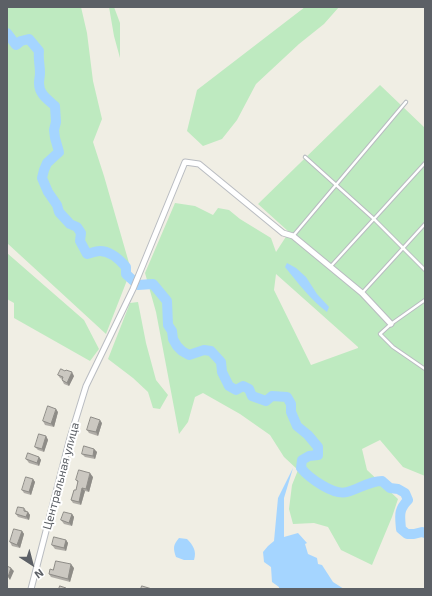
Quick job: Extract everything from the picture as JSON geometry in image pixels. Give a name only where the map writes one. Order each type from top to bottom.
[{"type":"street","name":"Центральная улица","points":[[31,589],[70,438],[86,386],[133,289],[185,162],[199,164],[283,233],[292,236]]},
{"type":"street","points":[[292,236],[362,293],[392,324]]},
{"type":"lane","points":[[292,236],[406,102]]},
{"type":"lane","points":[[305,157],[374,219],[425,270]]},
{"type":"lane","points":[[330,267],[425,163]]},
{"type":"lane","points":[[362,293],[425,224]]},
{"type":"lane","points":[[425,300],[380,334],[393,346],[425,369]]},
{"type":"green space","points":[[7,7],[81,7],[87,33],[93,81],[102,119],[93,142],[131,270],[106,334],[7,243]]},
{"type":"green space","points":[[109,7],[114,7],[120,23],[120,58],[114,36]]},
{"type":"green space","points":[[305,7],[339,7],[324,24],[299,44],[256,84],[237,120],[222,139],[203,146],[187,131],[197,90]]},
{"type":"green space","points":[[380,85],[425,128],[425,476],[403,467],[380,440],[362,449],[367,470],[398,499],[372,565],[341,550],[328,527],[314,523],[293,524],[289,509],[292,485],[298,470],[284,457],[270,435],[240,414],[203,393],[195,397],[188,422],[179,434],[156,312],[145,273],[175,203],[195,206],[213,215],[218,208],[229,210],[240,219],[271,238],[276,252],[289,232],[258,204]],"holes":[[[276,274],[358,347],[311,365],[274,290]]]},
{"type":"green space","points":[[7,253],[84,320],[99,349],[90,361],[14,318],[14,303],[7,299]]},
{"type":"green space","points":[[138,302],[146,343],[156,380],[168,395],[160,409],[153,408],[148,392],[133,378],[108,359],[130,303]]},
{"type":"water","points":[[287,263],[296,268],[306,277],[317,294],[329,307],[327,312],[310,297],[285,267]]},
{"type":"water","points":[[293,468],[284,498],[284,537],[298,533],[307,543],[305,544],[308,554],[317,558],[318,564],[322,565],[333,582],[344,589],[279,589],[279,587],[272,582],[271,567],[264,562],[263,552],[274,541],[278,498]]},
{"type":"water","points":[[179,538],[187,539],[194,548],[194,560],[184,560],[176,557],[174,547]]},
{"type":"building","points":[[61,369],[72,372],[67,383],[62,380],[63,377],[58,375]]},
{"type":"building","points":[[48,406],[56,409],[51,424],[43,421]]},
{"type":"building","points":[[91,417],[100,420],[96,432],[87,430]]},
{"type":"building","points":[[39,434],[46,436],[42,449],[35,447]]},
{"type":"building","points":[[84,446],[94,449],[93,456],[82,454]]},
{"type":"building","points":[[28,453],[39,457],[37,463],[26,459]]},
{"type":"building","points":[[79,470],[90,473],[86,489],[82,488],[79,502],[71,500],[74,490],[76,490],[78,481],[76,480]]},
{"type":"building","points":[[26,477],[33,479],[29,492],[22,490]]},
{"type":"building","points":[[18,507],[24,508],[24,511],[28,512],[26,517],[16,514]]},
{"type":"building","points":[[64,512],[72,514],[69,523],[61,520]]},
{"type":"building","points":[[14,529],[22,531],[17,545],[10,542]]},
{"type":"building","points":[[54,537],[66,540],[64,548],[52,545]]},
{"type":"building","points":[[56,561],[71,564],[68,579],[49,574],[50,569],[53,570]]},
{"type":"building","points":[[7,566],[11,568],[8,577],[7,577]]},
{"type":"building","points":[[60,586],[66,588],[66,589],[59,589]]},
{"type":"building","points":[[142,586],[152,589],[141,589]]},
{"type":"waterway","points":[[7,33],[16,45],[21,41],[29,39],[39,51],[39,87],[44,96],[55,106],[56,122],[54,130],[59,152],[47,163],[42,178],[48,192],[57,205],[59,212],[70,224],[77,227],[81,233],[80,241],[87,254],[104,251],[114,256],[124,264],[126,267],[126,274],[138,285],[153,284],[167,301],[168,325],[172,331],[173,339],[177,346],[189,355],[204,350],[211,351],[221,362],[222,372],[229,386],[236,390],[243,386],[249,389],[252,396],[266,401],[272,396],[287,397],[291,404],[291,412],[297,426],[308,435],[318,447],[318,455],[309,456],[302,460],[301,468],[310,477],[329,489],[342,493],[373,482],[382,481],[390,488],[398,489],[405,493],[408,500],[401,510],[401,529],[407,534],[425,533]]}]
